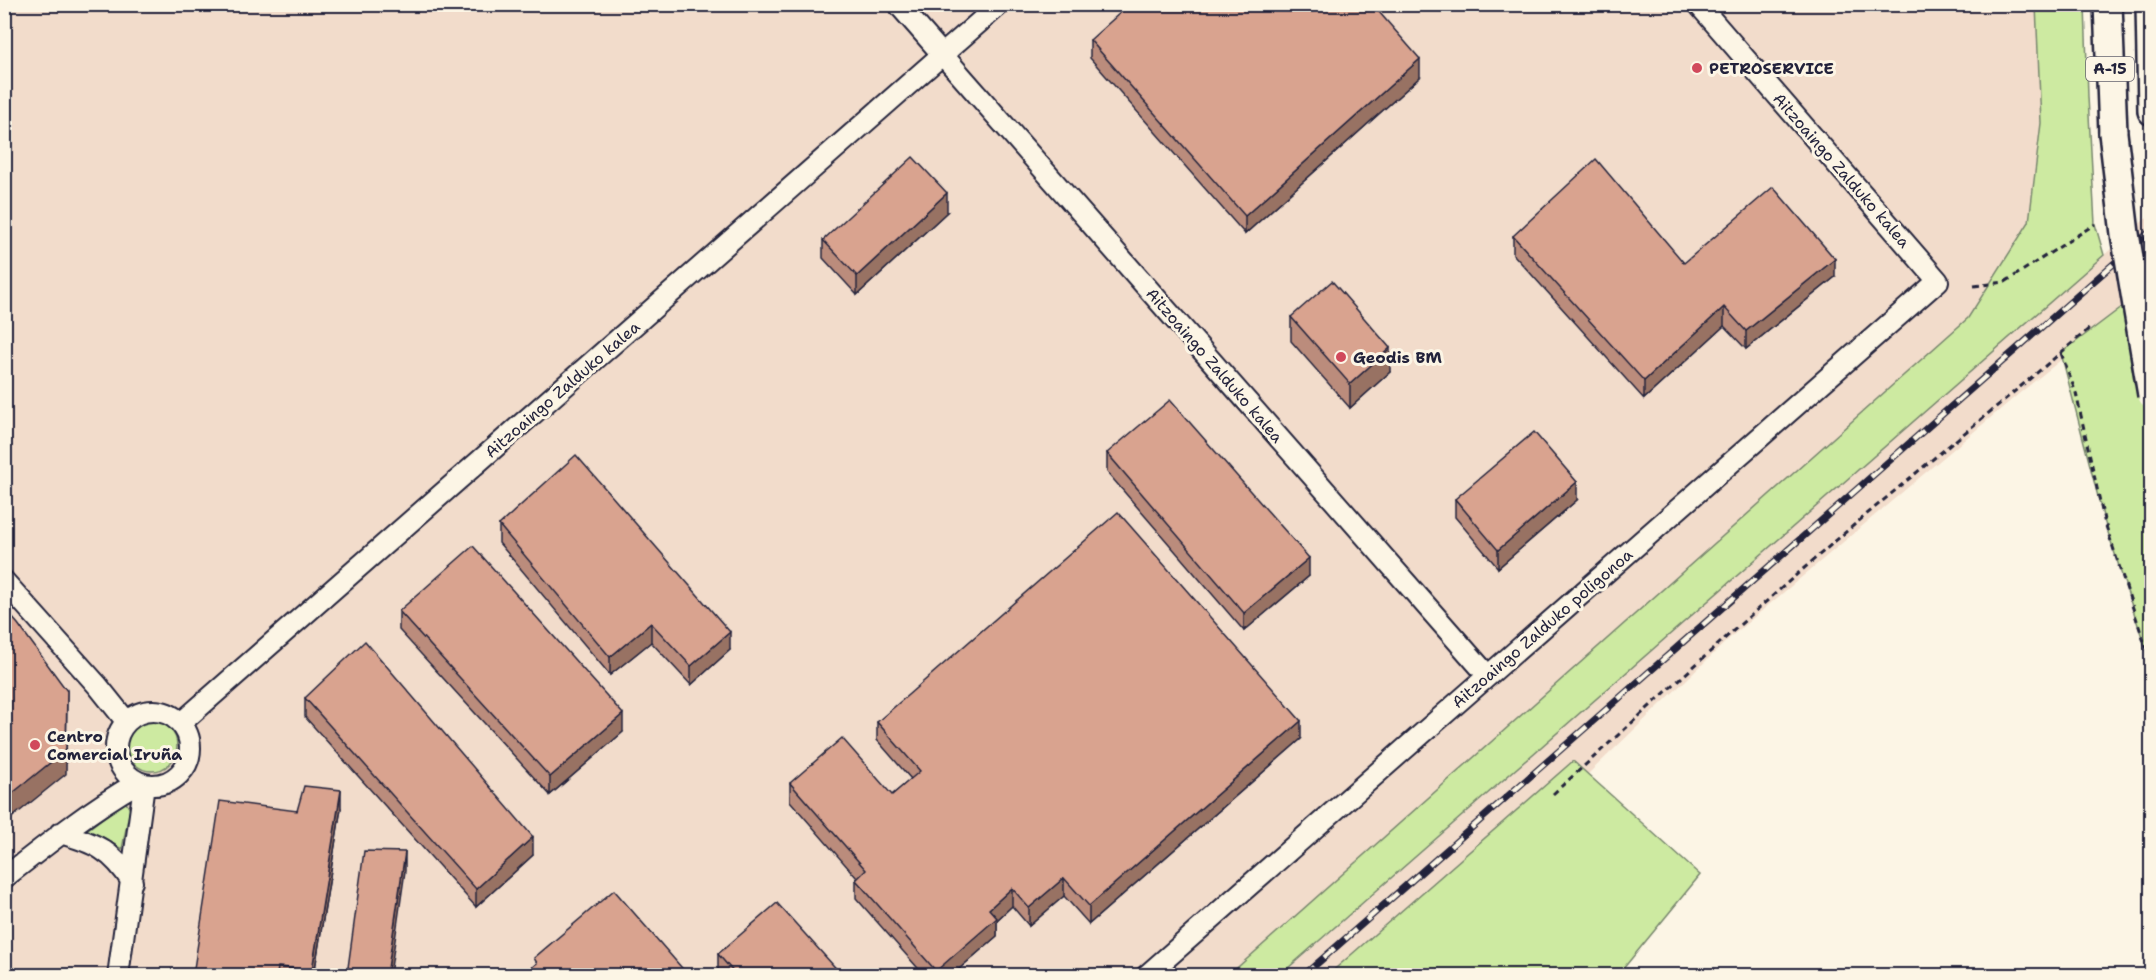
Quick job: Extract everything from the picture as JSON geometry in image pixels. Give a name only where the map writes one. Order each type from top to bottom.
[{"type":"highway","name":"A-15","points":[[2108,4],[2113,133],[2125,234],[2151,395]]},
{"type":"highway","name":"A-15","points":[[2150,4],[2151,106]]},
{"type":"street","name":"Aitzoaingo Zalduko kalea","points":[[898,4],[1488,676]]},
{"type":"street","name":"Aitzoaingo Zalduko kalea","points":[[181,723],[1000,4]]},
{"type":"street","name":"Aitzoaingo Zalduko kalea","points":[[1698,4],[1938,281]]},
{"type":"street","name":"Aitzoaingo Zalduko poligonoa","points":[[1146,975],[1938,281]]},
{"type":"street","points":[[4,581],[99,686],[126,722]]},
{"type":"street","points":[[149,711],[162,712],[181,723],[187,733],[190,746],[189,758],[184,770],[174,779],[157,786],[141,784],[127,776],[119,765],[115,751],[116,738],[126,722],[137,714],[149,711]]},
{"type":"street","points":[[4,878],[60,833],[112,797],[141,784]]},
{"type":"street","points":[[118,975],[132,882],[141,784]]},
{"type":"street","points":[[60,833],[91,842],[112,855],[132,882]]},
{"type":"path","points":[[1974,286],[2005,282],[2095,224]]},
{"type":"path","points":[[1553,794],[1846,532],[2091,327]]},
{"type":"path","points":[[2061,352],[2076,393],[2104,520],[2151,666]]},
{"type":"shaded area","points":[[5,5],[2036,5],[2041,123],[2029,222],[1968,319],[1229,975],[5,976]]},
{"type":"shaded area","points":[[2151,214],[2151,288],[2021,392],[1733,635],[1588,774],[1573,761],[1328,975],[1280,976]]},
{"type":"green space","points":[[2036,5],[2085,5],[2095,224],[2104,255],[1280,975],[1229,975],[1968,318],[2029,222],[2041,123]]},
{"type":"green space","points":[[2151,285],[2151,665],[2104,520],[2061,353]]},
{"type":"green space","points":[[147,721],[157,721],[170,728],[177,741],[177,751],[170,764],[157,771],[147,771],[138,767],[131,760],[127,751],[127,741],[131,732],[138,725]]},
{"type":"green space","points":[[1573,761],[1700,875],[1618,975],[1328,975]]},
{"type":"green space","points":[[125,801],[130,809],[122,849],[87,830]]},
{"type":"building","points":[[1130,4],[1372,4],[1420,59],[1245,216],[1090,40]]},
{"type":"building","points":[[913,157],[947,193],[857,276],[823,240]]},
{"type":"building","points":[[1596,159],[1684,263],[1773,187],[1835,259],[1746,331],[1724,307],[1644,381],[1513,236]]},
{"type":"building","points":[[1332,281],[1390,348],[1350,384],[1291,317]]},
{"type":"building","points":[[1170,400],[1309,558],[1244,613],[1107,453]]},
{"type":"building","points":[[1534,432],[1577,482],[1498,550],[1455,499]]},
{"type":"building","points":[[576,455],[730,632],[691,666],[651,623],[610,657],[499,525]]},
{"type":"building","points":[[1118,512],[1301,721],[1089,906],[1064,878],[1029,908],[1012,888],[989,909],[997,918],[936,971],[856,880],[866,870],[790,783],[842,738],[892,795],[920,771],[877,722]]},
{"type":"building","points":[[473,546],[623,714],[550,777],[399,611]]},
{"type":"building","name":"Centro Comercial Iruña","points":[[4,608],[67,691],[66,750],[4,800]]},
{"type":"building","points":[[365,641],[533,837],[476,889],[305,698]]},
{"type":"building","points":[[304,786],[341,790],[312,970],[278,967],[277,975],[193,975],[220,801],[297,811]]},
{"type":"building","points":[[364,851],[405,852],[387,975],[347,975]]},
{"type":"building","points":[[614,890],[688,975],[522,975],[537,963],[534,958]]},
{"type":"building","points":[[777,903],[842,975],[736,975],[718,954]]},
{"type":"railway","points":[[1303,976],[2152,230]]},
{"type":"place","name":"PETROSERVICE","points":[[1697,68]]},
{"type":"place","name":"Geodis BM","points":[[1341,357]]},
{"type":"place","name":"Centro Comercial Iruña","points":[[35,745]]}]
